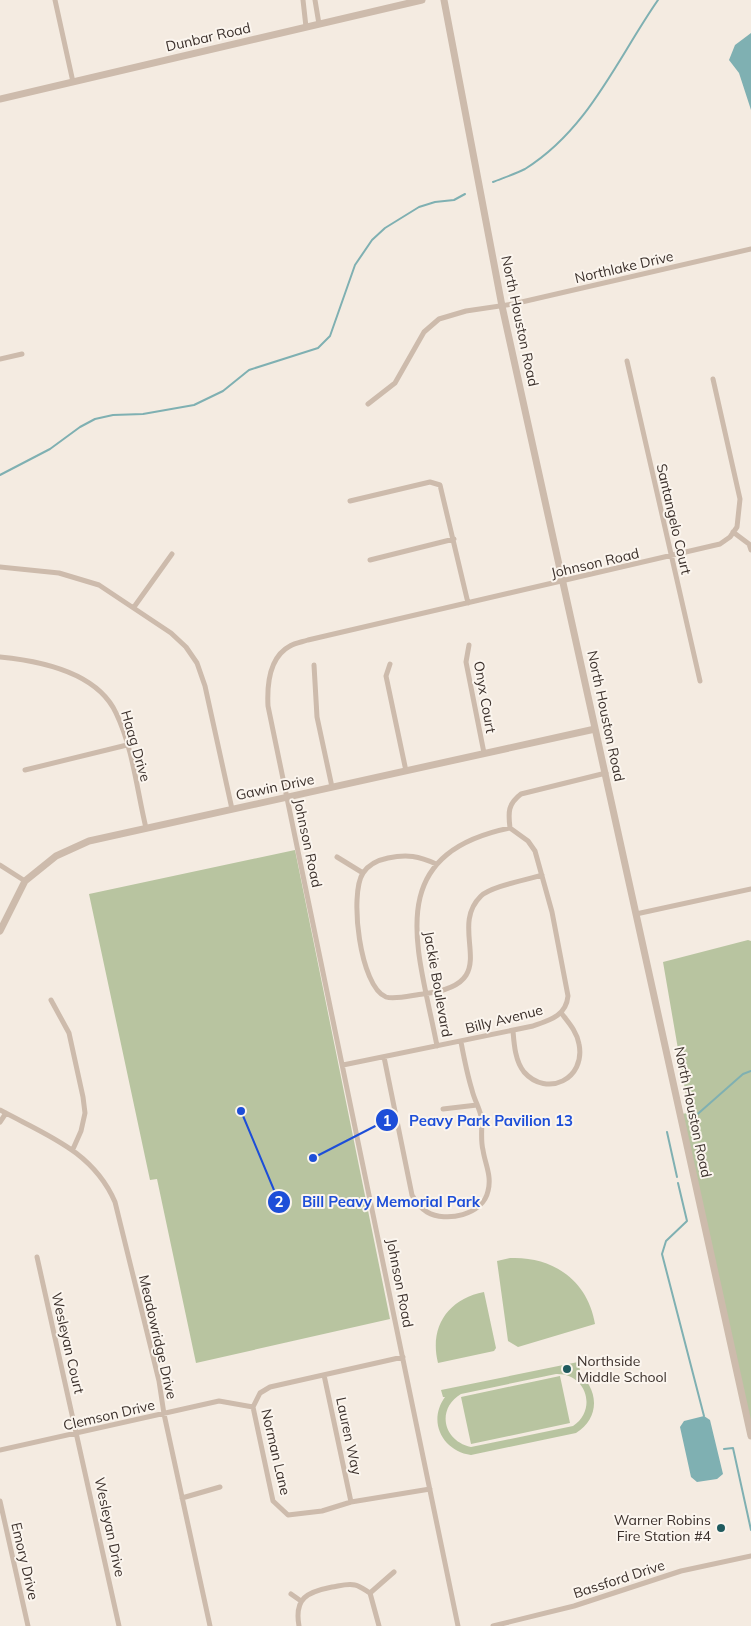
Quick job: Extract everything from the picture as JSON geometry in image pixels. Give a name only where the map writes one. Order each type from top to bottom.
[{"type":"street","points":[[55,0],[73,82]]},
{"type":"street","points":[[303,0],[306,27]]},
{"type":"street","points":[[315,0],[319,24]]},
{"type":"street","name":"Dunbar Road","points":[[0,100],[422,0]]},
{"type":"street","name":"North Houston Road","points":[[444,0],[502,306],[751,1436]]},
{"type":"street","name":"Northlake Drive","points":[[368,404],[395,382],[424,332],[439,319],[466,311],[502,306],[751,249]]},
{"type":"street","points":[[0,359],[22,354]]},
{"type":"street","name":"Santangelo Court","points":[[627,361],[700,681]]},
{"type":"street","points":[[713,380],[740,500],[741,513],[734,532],[749,544],[751,550]]},
{"type":"street","points":[[350,501],[430,482],[440,485],[468,603]]},
{"type":"street","name":"Johnson Road","points":[[458,1626],[268,706],[267,683],[275,663],[288,647],[468,603],[711,548],[720,544],[734,532]]},
{"type":"street","points":[[370,560],[454,539]]},
{"type":"street","points":[[134,607],[172,554]]},
{"type":"street","points":[[0,567],[59,572],[99,585],[171,633],[186,647],[197,663],[210,705],[232,809]]},
{"type":"street","name":"Onyx Court","points":[[469,645],[466,662],[484,753]]},
{"type":"street","name":"Haag Drive","points":[[0,657],[39,662],[64,670],[86,682],[101,694],[116,712],[127,746],[146,828]]},
{"type":"street","points":[[390,664],[386,676],[406,771]]},
{"type":"street","points":[[314,665],[317,718],[332,787]]},
{"type":"street","name":"Gawin Drive","points":[[0,931],[25,882],[56,856],[71,847],[88,841],[596,729]]},
{"type":"street","points":[[24,770],[127,746]]},
{"type":"street","points":[[436,864],[421,857],[405,855],[375,861],[363,873],[357,889],[356,915],[369,975],[380,994],[388,998],[441,992],[458,984],[467,973],[472,959],[468,924],[473,907],[482,895],[542,876],[535,851],[528,840],[510,828],[508,811],[512,801],[521,794],[606,773]]},
{"type":"street","name":"Jackie Boulevard","points":[[438,1046],[417,946],[416,912],[420,891],[436,864],[465,842],[510,828]]},
{"type":"street","points":[[336,857],[363,873]]},
{"type":"street","points":[[0,865],[25,882]]},
{"type":"street","name":"Billy Avenue","points":[[342,1065],[533,1026],[562,1014],[567,1004],[568,996],[552,912],[542,876]]},
{"type":"street","points":[[636,914],[751,889]]},
{"type":"street","points":[[51,1000],[69,1034],[86,1113],[81,1131],[73,1148]]},
{"type":"street","points":[[513,1030],[517,1055],[524,1072],[544,1083],[558,1082],[573,1074],[580,1060],[576,1036],[562,1014]]},
{"type":"street","points":[[384,1057],[409,1184],[418,1206],[428,1213],[443,1217],[472,1212],[483,1203],[488,1193],[489,1172],[483,1151],[481,1116],[461,1042]]},
{"type":"street","points":[[443,1109],[477,1105]]},
{"type":"street","name":"Meadowridge Drive","points":[[0,1110],[73,1148],[107,1184],[115,1202],[159,1381],[164,1414],[210,1626]]},
{"type":"street","points":[[0,1122],[6,1113]]},
{"type":"street","name":"Wesleyan Court","points":[[37,1257],[78,1434]]},
{"type":"street","name":"Norman Lane","points":[[403,1357],[270,1387],[260,1392],[253,1407],[273,1501],[288,1515],[301,1515],[339,1507],[352,1502],[430,1489]]},
{"type":"street","name":"Lauren Way","points":[[324,1375],[352,1502]]},
{"type":"street","name":"Clemson Drive","points":[[0,1450],[219,1401],[253,1407]]},
{"type":"street","name":"Wesleyan Drive","points":[[78,1434],[119,1626]]},
{"type":"street","points":[[182,1498],[220,1488]]},
{"type":"street","name":"Emory Drive","points":[[0,1501],[28,1626]]},
{"type":"street","name":"Bassford Drive","points":[[493,1626],[574,1606],[681,1572],[751,1556]]},
{"type":"street","points":[[370,1593],[394,1572]]},
{"type":"street","points":[[299,1626],[297,1614],[301,1601],[316,1590],[347,1584],[356,1585],[370,1593],[379,1626]]},
{"type":"street","points":[[291,1594],[301,1601]]},
{"type":"green space","points":[[295,850],[390,1319],[196,1363],[157,1179],[150,1180],[89,894]]},
{"type":"green space","points":[[748,940],[751,941],[751,1436],[680,1114],[689,1113],[663,962]]},
{"type":"green space","points":[[510,1258],[526,1258],[540,1261],[566,1274],[585,1295],[595,1324],[518,1347],[508,1341],[497,1261]]},
{"type":"green space","points":[[484,1292],[496,1348],[494,1351],[438,1363],[436,1338],[444,1317],[460,1301]]},
{"type":"green space","points":[[578,1362],[580,1370],[576,1371],[589,1385],[594,1402],[590,1419],[576,1433],[471,1455],[453,1448],[441,1434],[438,1416],[445,1397],[443,1397],[441,1390]],"holes":[[[556,1374],[566,1375],[575,1379],[581,1386],[587,1402],[581,1419],[573,1426],[471,1447],[462,1444],[449,1432],[446,1424],[448,1408],[453,1400],[461,1394]]]},
{"type":"green space","points":[[560,1376],[570,1423],[471,1444],[461,1397]]},
{"type":"water","points":[[751,33],[751,110],[739,73],[729,60],[735,45]]},
{"type":"water","points":[[704,1416],[710,1420],[723,1474],[717,1479],[697,1482],[691,1477],[680,1427],[684,1421]]},
{"type":"waterway","points":[[493,182],[525,169],[547,153],[567,134],[600,92],[658,0]]},
{"type":"waterway","points":[[0,475],[50,449],[80,427],[95,419],[113,415],[143,414],[194,405],[223,391],[249,370],[318,348],[330,336],[355,265],[372,240],[385,228],[419,207],[435,202],[454,200],[465,194]]},
{"type":"waterway","points":[[692,1119],[743,1074],[751,1071]]},
{"type":"waterway","points":[[667,1132],[677,1177]]},
{"type":"waterway","points":[[678,1183],[687,1221],[666,1241],[662,1254],[704,1416]]},
{"type":"waterway","points":[[724,1449],[733,1448],[751,1530]]},
{"type":"place","name":"Bill Peavy Memorial Park","points":[[241,1111]]},
{"type":"place","name":"Peavy Park Pavilion 13","points":[[313,1158]]},
{"type":"place","name":"Northside Middle School","points":[[567,1369]]},
{"type":"place","name":"Warner Robins Fire Station #4","points":[[721,1528]]}]
